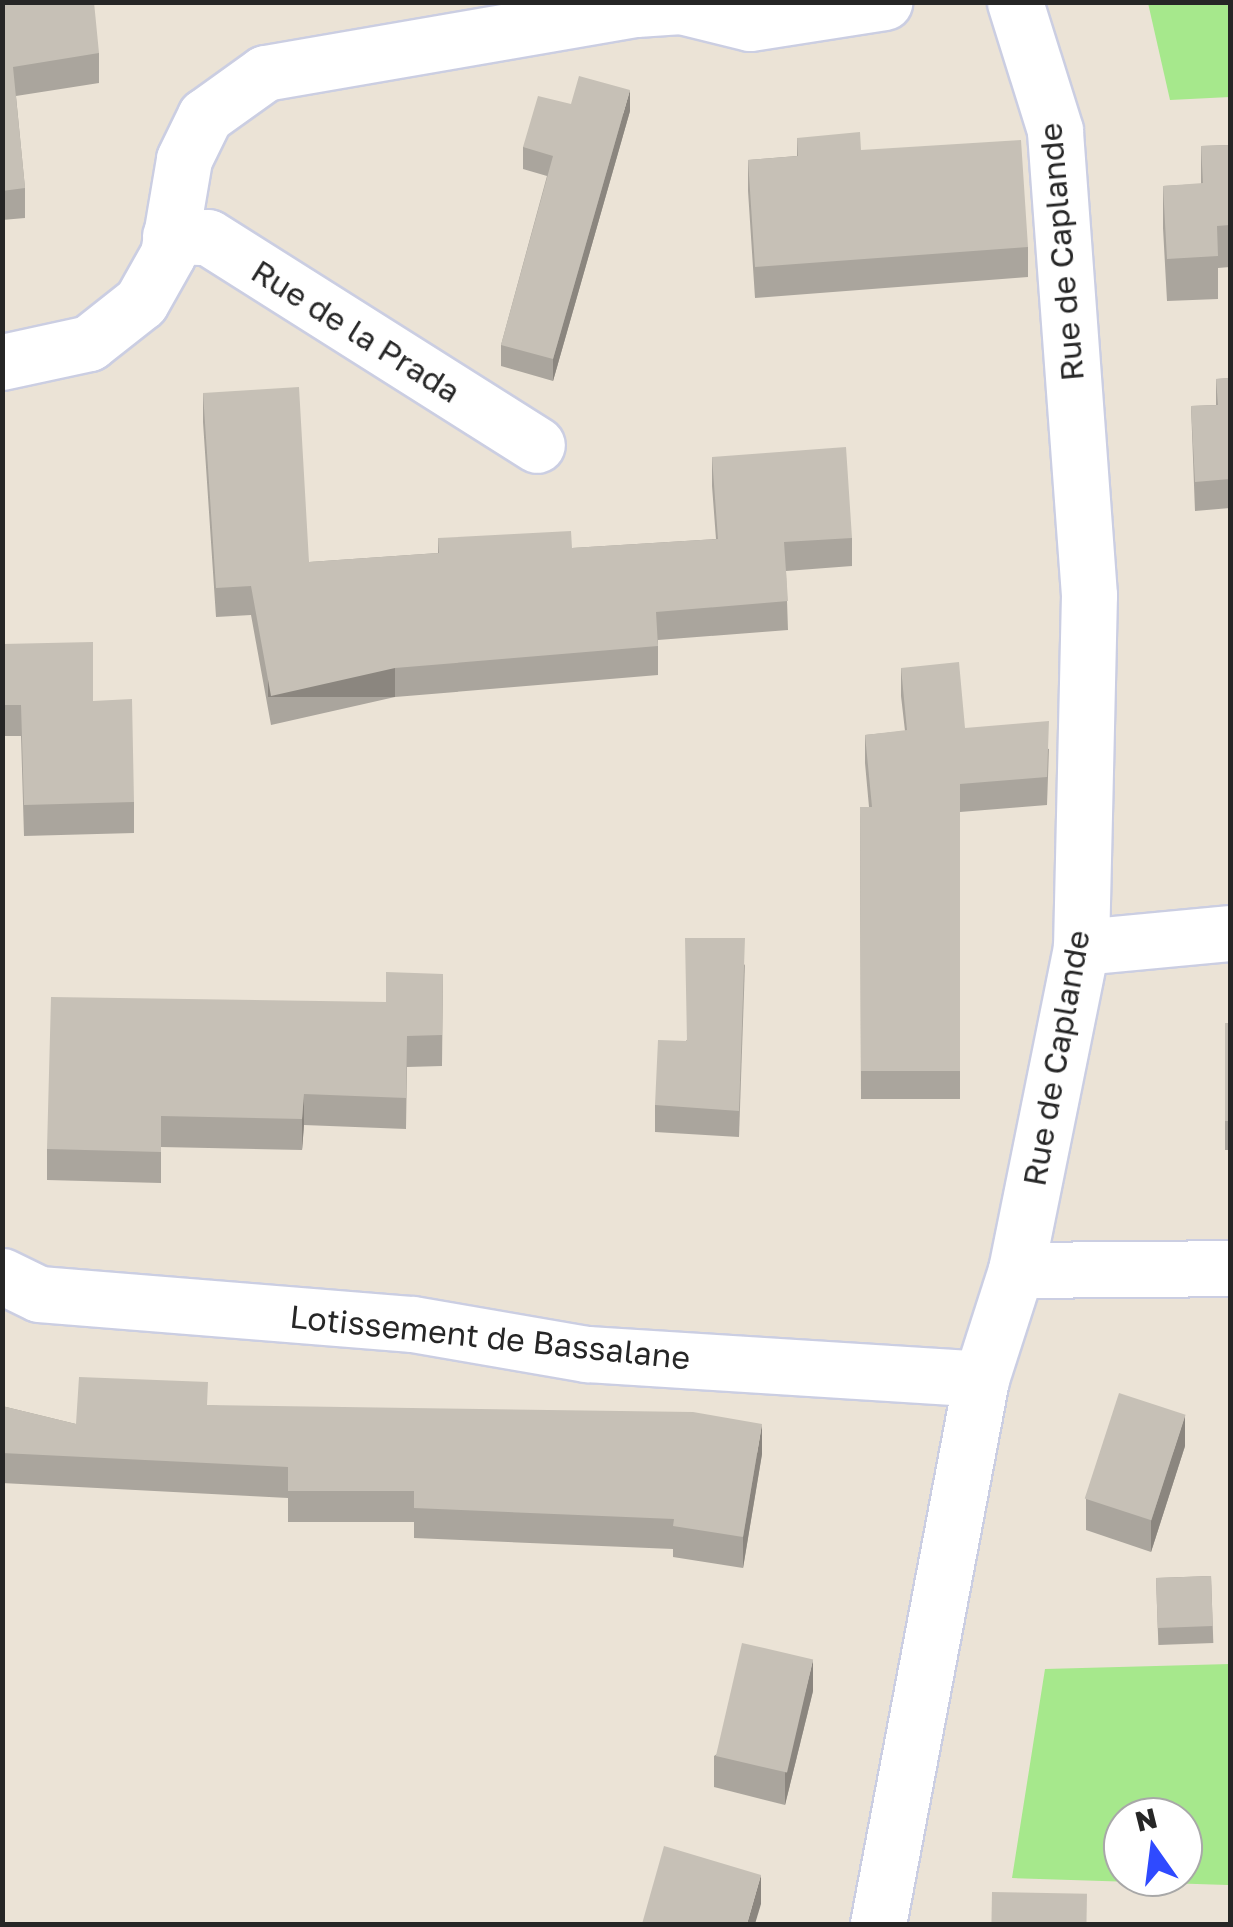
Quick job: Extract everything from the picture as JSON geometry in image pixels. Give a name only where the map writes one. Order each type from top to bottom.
[{"type":"street","points":[[2,362],[117,327],[142,302],[170,236],[184,160],[205,116],[234,90],[298,61],[636,9],[681,6],[750,23],[884,2]]},
{"type":"street","name":"Rue de Caplande","points":[[878,1924],[981,1379],[1016,1270],[1081,946],[1088,595],[1055,130],[1015,2]]},
{"type":"street","name":"Rue de la Prada","points":[[170,236],[208,237],[537,445]]},
{"type":"street","points":[[1081,946],[1230,933]]},
{"type":"street","points":[[1016,1270],[1230,1268]]},
{"type":"street","name":"Lotissement de Bassalane","points":[[2,1276],[39,1294],[413,1324],[587,1354],[981,1379]]},
{"type":"green space","points":[[1148,3],[1230,3],[1230,97],[1170,100]]},
{"type":"green space","points":[[1230,1664],[1230,1924],[1228,1885],[1203,1884],[1203,1797],[1103,1797],[1103,1881],[1012,1878],[1045,1669]]},
{"type":"building","points":[[2,2],[94,2],[99,53],[13,67],[25,188],[2,191]]},
{"type":"building","points":[[579,76],[630,90],[553,359],[501,345],[553,156],[523,147],[538,96],[571,104]]},
{"type":"building","points":[[860,132],[861,150],[1021,140],[1028,247],[755,267],[748,160],[798,156],[797,138]]},
{"type":"building","points":[[1230,145],[1230,225],[1217,226],[1218,256],[1167,259],[1163,186],[1203,183],[1201,146]]},
{"type":"building","points":[[1230,378],[1230,479],[1195,482],[1191,406],[1218,405],[1216,379]]},
{"type":"building","points":[[299,387],[309,562],[439,553],[438,538],[571,531],[572,548],[718,539],[712,457],[846,447],[852,538],[784,542],[788,601],[656,612],[658,646],[395,668],[271,696],[251,586],[216,588],[203,393]]},
{"type":"building","points":[[93,642],[93,701],[132,699],[134,802],[24,805],[21,705],[2,705],[2,644]]},
{"type":"building","points":[[959,662],[965,728],[1049,721],[1047,777],[960,784],[960,1071],[861,1071],[860,807],[872,807],[865,735],[907,730],[901,668]]},
{"type":"building","points":[[685,938],[745,938],[739,1111],[655,1105],[658,1040],[687,1041]]},
{"type":"building","points":[[386,972],[443,974],[442,1035],[407,1036],[406,1098],[304,1094],[302,1119],[161,1116],[161,1152],[47,1149],[51,997],[386,1002]]},
{"type":"building","points":[[1225,1023],[1230,1023],[1230,1121],[1225,1121]]},
{"type":"building","points":[[79,1377],[208,1382],[207,1405],[693,1412],[762,1424],[743,1537],[673,1526],[674,1519],[414,1508],[414,1491],[288,1491],[288,1467],[2,1453],[2,1406],[76,1424]]},
{"type":"building","points":[[1119,1393],[1186,1415],[1151,1520],[1085,1499]]},
{"type":"building","points":[[1211,1576],[1213,1626],[1158,1628],[1156,1578]]},
{"type":"building","points":[[742,1643],[813,1659],[787,1772],[716,1756]]},
{"type":"building","points":[[664,1846],[761,1875],[747,1924],[642,1924]]},
{"type":"building","points":[[992,1892],[1087,1894],[1086,1924],[991,1924]]}]
